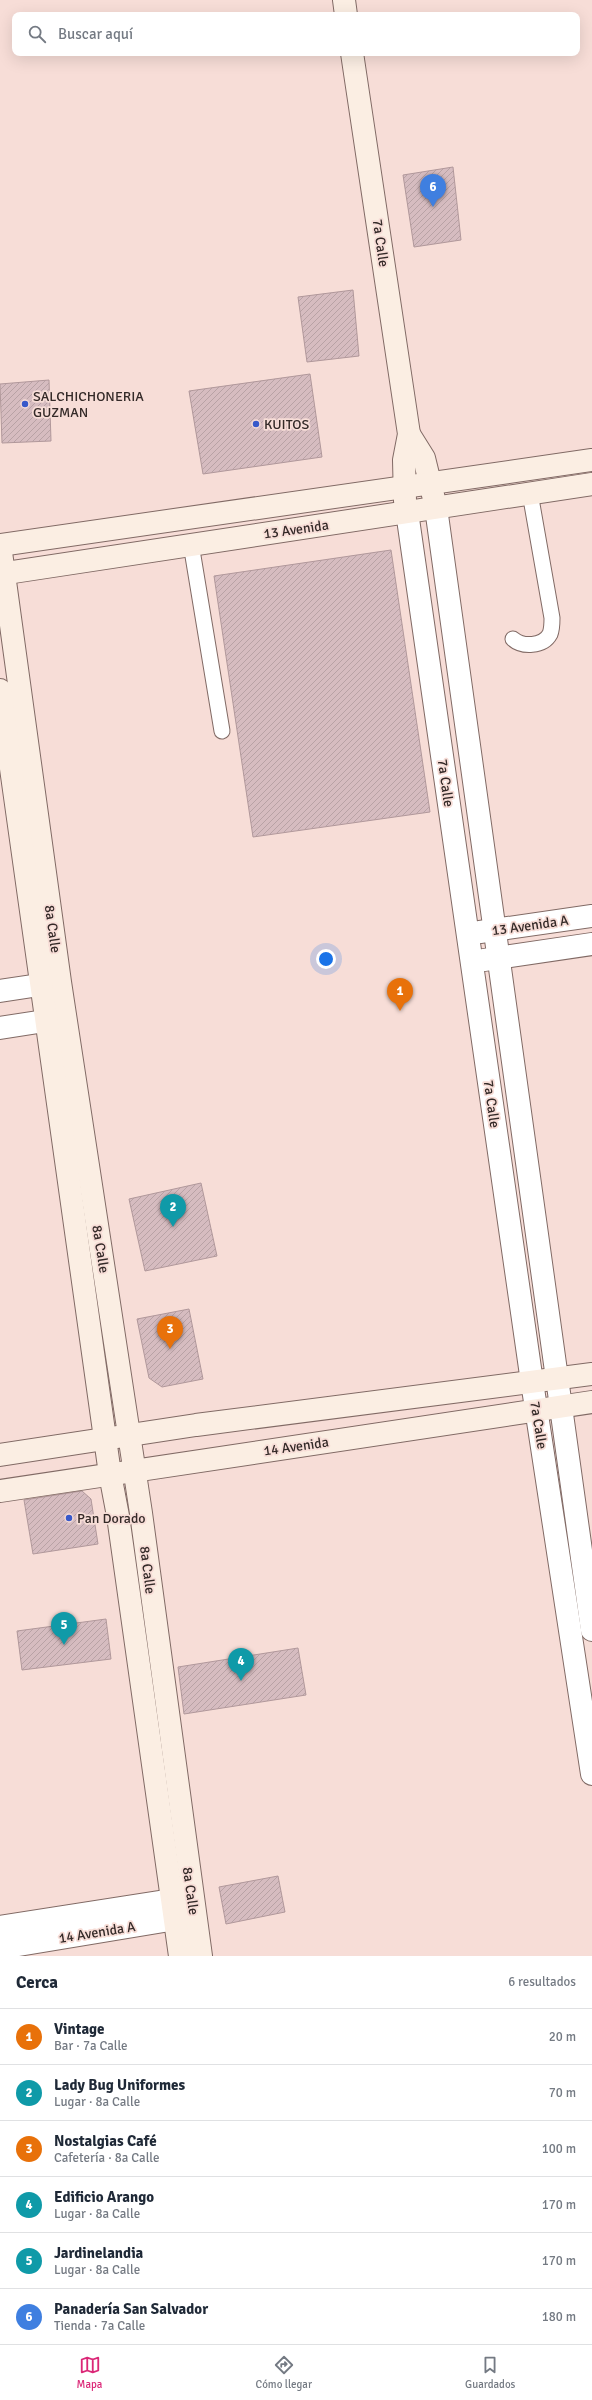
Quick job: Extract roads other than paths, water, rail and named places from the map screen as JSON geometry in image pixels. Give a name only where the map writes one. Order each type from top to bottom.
[{"type":"main road","points":[[344,0],[346,12]]},
{"type":"main road","name":"7a Calle","points":[[352,56],[409,434],[404,460],[403,488],[407,512]]},
{"type":"main road","name":"7a Calle","points":[[409,434],[424,458],[432,484],[436,508]]},
{"type":"main road","name":"13 Avenida","points":[[0,544],[432,484],[592,460]]},
{"type":"main road","name":"13 Avenida","points":[[2,573],[592,484]]},
{"type":"main road","name":"8a Calle","points":[[0,544],[2,573],[110,1474],[183,1908],[200,1956]]},
{"type":"main road","name":"8a Calle","points":[[0,690],[51,983]]},
{"type":"main road","name":"8a Calle","points":[[56,1019],[135,1471],[183,1908],[180,1956]]},
{"type":"main road","points":[[0,1455],[105,1438],[592,1374]]},
{"type":"main road","name":"14 Avenida","points":[[0,1491],[592,1402]]},
{"type":"street","name":"7a Calle","points":[[436,508],[592,1630]]},
{"type":"street","name":"7a Calle","points":[[407,512],[532,1382],[592,1774]]},
{"type":"street","name":"13 Avenida A","points":[[467,934],[592,916]]},
{"type":"street","name":"13 Avenida A","points":[[471,962],[592,944]]},
{"type":"street","points":[[0,991],[51,983]]},
{"type":"street","points":[[0,1028],[56,1019]]},
{"type":"street","name":"14 Avenida A","points":[[0,1927],[183,1908]]},
{"type":"street","name":"14 Avenida A","points":[[0,1948],[183,1908]]},
{"type":"lane","points":[[513,639],[518,644],[525,645],[542,641],[549,636],[552,628],[552,618],[530,493]]},
{"type":"lane","points":[[192,544],[222,731]]},
{"type":"place","name":"Panadería San Salvador","points":[[433,207]]},
{"type":"place","name":"SALCHICHONERIA GUZMAN","points":[[25,404]]},
{"type":"place","name":"KUITOS","points":[[256,424]]},
{"type":"place","name":"Vintage","points":[[400,1011]]},
{"type":"place","name":"Lady Bug Uniformes","points":[[173,1227]]},
{"type":"place","name":"Nostalgias Café","points":[[170,1349]]},
{"type":"place","name":"Pan Dorado","points":[[69,1518]]},
{"type":"place","name":"Jardinelandia","points":[[64,1645]]},
{"type":"place","name":"Edificio Arango","points":[[241,1681]]}]
